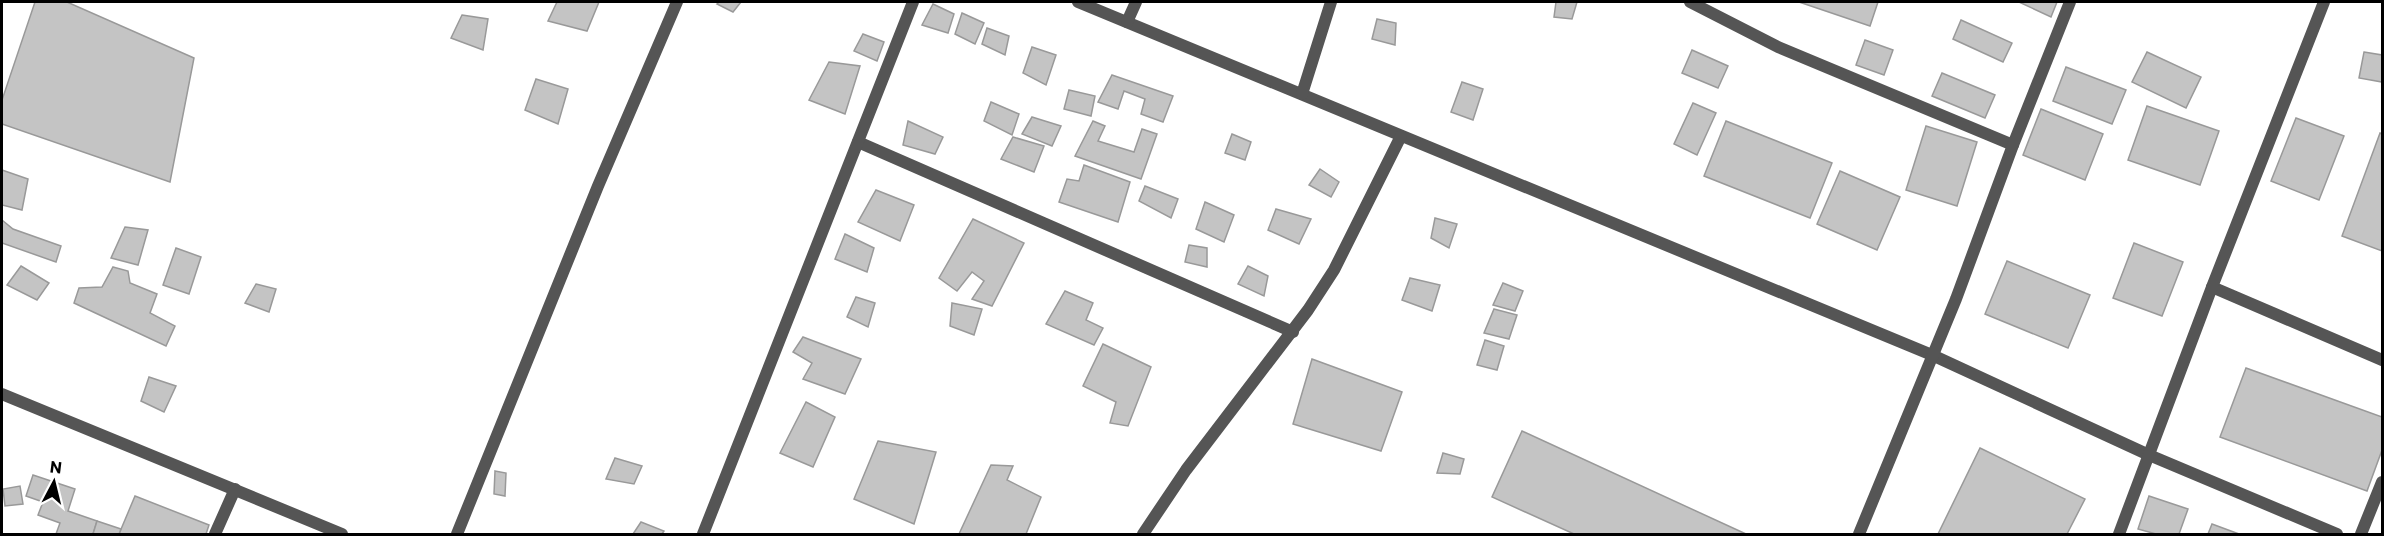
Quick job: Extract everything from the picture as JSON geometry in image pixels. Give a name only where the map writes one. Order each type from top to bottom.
[{"type":"street","points":[[458,534],[598,186],[677,2]]},
{"type":"street","points":[[703,534],[913,2]]},
{"type":"street","points":[[1078,2],[1932,355],[2149,455],[2337,534]]},
{"type":"street","points":[[1127,22],[1136,2]]},
{"type":"street","points":[[1302,94],[1331,2]]},
{"type":"street","points":[[1690,2],[1778,47],[2013,145]]},
{"type":"street","points":[[1859,534],[1956,298],[2070,2]]},
{"type":"street","points":[[2120,534],[2212,287],[2324,2]]},
{"type":"street","points":[[1143,534],[1186,470],[1293,332],[1334,270],[1401,136]]},
{"type":"street","points":[[858,142],[1293,332]]},
{"type":"street","points":[[2212,287],[2382,360]]},
{"type":"street","points":[[2,394],[342,534]]},
{"type":"street","points":[[2361,534],[2382,482]]},
{"type":"street","points":[[215,534],[235,489]]},
{"type":"building","points":[[35,2],[67,2],[194,58],[170,182],[2,124],[2,100]]},
{"type":"building","points":[[557,2],[599,2],[587,31],[548,21]]},
{"type":"building","points":[[719,2],[741,2],[733,12],[717,4]]},
{"type":"building","points":[[1556,2],[1577,2],[1572,19],[1554,17]]},
{"type":"building","points":[[1799,2],[1878,2],[1870,26]]},
{"type":"building","points":[[2019,2],[2057,2],[2051,17]]},
{"type":"building","points":[[933,4],[954,14],[948,33],[922,25]]},
{"type":"building","points":[[962,13],[984,23],[975,44],[955,34]]},
{"type":"building","points":[[462,15],[488,19],[483,50],[451,38]]},
{"type":"building","points":[[1377,19],[1396,23],[1395,45],[1372,39]]},
{"type":"building","points":[[1961,20],[2012,43],[2003,62],[1953,39]]},
{"type":"building","points":[[987,28],[1009,36],[1005,55],[982,44]]},
{"type":"building","points":[[863,34],[884,42],[877,61],[854,51]]},
{"type":"building","points":[[1865,40],[1893,50],[1884,75],[1856,65]]},
{"type":"building","points":[[1032,47],[1056,55],[1046,85],[1023,73]]},
{"type":"building","points":[[1692,50],[1728,66],[1718,88],[1682,73]]},
{"type":"building","points":[[2147,52],[2201,77],[2186,108],[2132,82]]},
{"type":"building","points":[[2364,52],[2382,55],[2382,82],[2359,78]]},
{"type":"building","points":[[829,62],[860,66],[845,114],[809,100]]},
{"type":"building","points":[[2066,67],[2126,90],[2112,124],[2053,101]]},
{"type":"building","points":[[1942,73],[1995,95],[1985,118],[1932,96]]},
{"type":"building","points":[[1112,75],[1173,96],[1163,122],[1141,114],[1145,99],[1124,91],[1118,109],[1098,102]]},
{"type":"building","points":[[536,79],[568,89],[558,124],[525,110]]},
{"type":"building","points":[[1462,82],[1483,89],[1473,120],[1451,112]]},
{"type":"building","points":[[1069,90],[1095,96],[1091,116],[1064,109]]},
{"type":"building","points":[[991,102],[1019,114],[1012,135],[984,121]]},
{"type":"building","points":[[1693,103],[1716,113],[1697,155],[1674,144]]},
{"type":"building","points":[[2147,106],[2219,131],[2200,185],[2128,160]]},
{"type":"building","points":[[2041,109],[2103,134],[2085,180],[2023,155]]},
{"type":"building","points":[[1032,117],[1061,126],[1052,146],[1022,134]]},
{"type":"building","points":[[2296,118],[2344,136],[2319,200],[2271,181]]},
{"type":"building","points":[[908,121],[943,137],[935,154],[903,145]]},
{"type":"building","points":[[1093,121],[1105,126],[1098,141],[1134,152],[1142,129],[1157,134],[1141,179],[1075,156]]},
{"type":"building","points":[[1726,121],[1832,163],[1810,218],[1704,176]]},
{"type":"building","points":[[1926,126],[1977,142],[1957,206],[1906,190]]},
{"type":"building","points":[[2380,133],[2382,134],[2382,251],[2342,236]]},
{"type":"building","points":[[1232,134],[1251,142],[1245,160],[1225,153]]},
{"type":"building","points":[[1013,137],[1044,146],[1034,172],[1001,159]]},
{"type":"building","points":[[1084,165],[1130,182],[1118,222],[1059,202],[1067,179],[1079,181]]},
{"type":"building","points":[[1320,169],[1339,182],[1331,197],[1309,185]]},
{"type":"building","points":[[2,170],[28,179],[22,210],[2,205]]},
{"type":"building","points":[[1840,171],[1900,197],[1877,250],[1817,224]]},
{"type":"building","points":[[1145,186],[1178,199],[1171,218],[1139,201]]},
{"type":"building","points":[[876,190],[914,205],[900,241],[858,222]]},
{"type":"building","points":[[1205,202],[1234,215],[1224,242],[1196,229]]},
{"type":"building","points":[[1276,209],[1311,219],[1299,244],[1268,230]]},
{"type":"building","points":[[1435,218],[1457,224],[1449,248],[1431,238]]},
{"type":"building","points":[[973,219],[1024,243],[992,306],[972,299],[984,281],[972,272],[957,291],[939,278]]},
{"type":"building","points":[[2,220],[13,229],[61,246],[56,262],[2,243]]},
{"type":"building","points":[[125,227],[148,230],[138,265],[111,258]]},
{"type":"building","points":[[845,234],[874,248],[867,272],[835,259]]},
{"type":"building","points":[[2134,243],[2183,262],[2162,316],[2113,298]]},
{"type":"building","points":[[1189,245],[1207,248],[1207,267],[1185,262]]},
{"type":"building","points":[[176,248],[201,257],[189,294],[163,285]]},
{"type":"building","points":[[2007,261],[2090,295],[2068,348],[1985,314]]},
{"type":"building","points":[[21,266],[49,283],[37,300],[7,285]]},
{"type":"building","points":[[1248,266],[1268,276],[1264,296],[1238,284]]},
{"type":"building","points":[[113,267],[128,271],[130,283],[157,294],[150,313],[175,326],[166,346],[74,303],[79,288],[102,287]]},
{"type":"building","points":[[1410,278],[1440,285],[1432,311],[1402,300]]},
{"type":"building","points":[[1503,283],[1523,291],[1515,311],[1493,305]]},
{"type":"building","points":[[256,284],[276,289],[269,312],[245,303]]},
{"type":"building","points":[[1065,291],[1093,303],[1086,320],[1103,328],[1094,345],[1046,324]]},
{"type":"building","points":[[856,297],[875,303],[868,327],[847,317]]},
{"type":"building","points":[[952,303],[982,309],[974,335],[950,326]]},
{"type":"building","points":[[1494,309],[1517,315],[1509,339],[1484,333]]},
{"type":"building","points":[[803,337],[861,359],[845,394],[803,379],[812,363],[793,352]]},
{"type":"building","points":[[1485,340],[1504,346],[1497,370],[1477,365]]},
{"type":"building","points":[[1103,344],[1151,367],[1128,426],[1110,423],[1116,402],[1083,386]]},
{"type":"building","points":[[1312,359],[1402,392],[1381,451],[1293,424]]},
{"type":"building","points":[[2246,368],[2382,417],[2382,450],[2367,491],[2220,437]]},
{"type":"building","points":[[149,377],[176,386],[164,412],[141,401]]},
{"type":"building","points":[[806,402],[835,417],[813,467],[780,453]]},
{"type":"building","points":[[1522,431],[1746,534],[1574,534],[1492,497]]},
{"type":"building","points":[[878,441],[936,452],[914,524],[854,499]]},
{"type":"building","points":[[1980,448],[2085,499],[2067,534],[1938,534]]},
{"type":"building","points":[[1443,453],[1464,459],[1460,474],[1437,473]]},
{"type":"building","points":[[615,458],[642,466],[634,484],[606,479]]},
{"type":"building","points":[[991,465],[1013,466],[1007,480],[1041,497],[1026,534],[959,534]]},
{"type":"building","points":[[495,471],[506,473],[505,496],[494,494]]},
{"type":"building","points":[[33,475],[75,489],[68,511],[97,521],[93,534],[56,534],[60,523],[38,515],[43,502],[26,496]]},
{"type":"building","points":[[20,486],[23,504],[5,506],[3,489]]},
{"type":"building","points":[[135,496],[209,525],[206,534],[119,534]]},
{"type":"building","points":[[2149,496],[2188,509],[2179,534],[2156,534],[2138,529]]},
{"type":"building","points":[[97,521],[121,529],[119,534],[93,534]]},
{"type":"building","points":[[641,522],[664,531],[662,534],[633,534]]},
{"type":"building","points":[[2212,524],[2239,534],[2208,534]]}]
